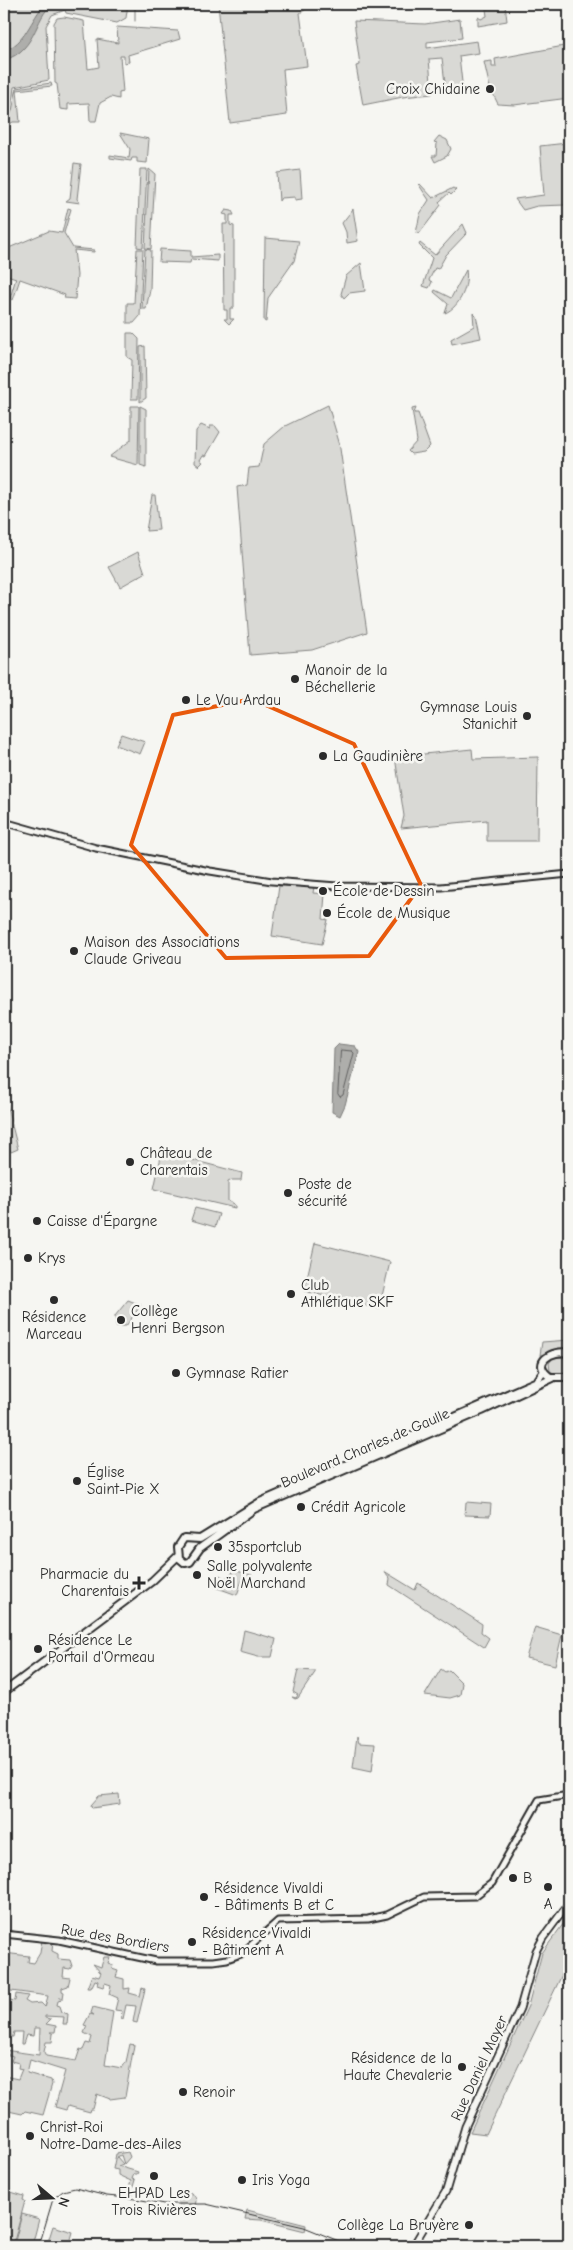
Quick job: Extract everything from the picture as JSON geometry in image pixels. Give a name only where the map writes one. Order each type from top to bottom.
[{"type":"main road","name":"Boulevard Charles de Gaulle","points":[[193,1540],[200,1539],[260,1502],[538,1381],[544,1371],[544,1362],[548,1356],[560,1352],[569,1353]]},
{"type":"main road","points":[[544,1371],[553,1378],[569,1377]]},
{"type":"main road","name":"Boulevard Charles de Gaulle","points":[[196,1555],[200,1548],[254,1509],[490,1408],[553,1378]]},
{"type":"main road","points":[[182,1539],[193,1540],[196,1555],[190,1562],[181,1559],[178,1547],[182,1539]]},
{"type":"main road","points":[[4,1692],[181,1559]]},
{"type":"main road","name":"Rue Daniel Mayer","points":[[413,2246],[444,2196],[468,2120],[520,2008],[536,1952],[542,1938],[569,1903]]},
{"type":"street","points":[[4,822],[111,851],[246,878],[337,886],[441,887],[569,874]]},
{"type":"street","points":[[533,1797],[539,1800],[569,1794]]},
{"type":"street","name":"Rue des Bordiers","points":[[4,1934],[59,1940],[156,1961],[227,1959],[246,1950],[269,1927],[283,1920],[368,1919],[387,1915],[424,1897],[472,1897],[480,1894],[492,1882],[539,1800]]},
{"type":"highlighted area","points":[[252,699],[354,744],[421,885],[369,956],[226,958],[131,845],[173,715]]},
{"type":"shaded area","points":[[4,4],[128,4],[126,18],[117,23],[66,13],[65,10],[52,15],[46,26],[49,80],[14,87],[11,109],[4,121]]},
{"type":"shaded area","points":[[218,4],[314,4],[300,13],[307,66],[283,69],[287,115],[230,123]]},
{"type":"shaded area","points":[[492,4],[505,4],[507,21],[478,26],[478,17],[481,19],[487,16],[486,9],[492,8]]},
{"type":"shaded area","points":[[64,17],[84,21],[88,69],[99,67],[97,39],[118,43],[117,27],[178,31],[180,39],[128,55],[129,62],[124,63],[124,56],[120,56],[123,92],[119,93],[119,99],[111,97],[100,103],[96,121],[90,121],[89,103],[68,104],[68,110],[60,109],[57,84],[55,83],[54,23],[57,18]]},
{"type":"shaded area","points":[[460,19],[462,38],[427,42],[427,48],[477,41],[479,53],[459,56],[463,91],[446,92],[442,58],[429,59],[432,94],[403,97],[363,105],[356,66],[360,65],[354,21],[425,24]]},
{"type":"shaded area","points":[[569,45],[569,98],[514,105],[498,104],[490,88],[484,62],[492,61],[492,67],[496,67],[495,59]]},
{"type":"shaded area","points":[[51,83],[52,86],[17,90],[20,122],[13,122],[4,127],[12,111],[17,88]]},
{"type":"shaded area","points":[[120,133],[149,139],[147,163],[137,162],[137,158],[132,158],[131,161],[110,158],[110,155],[129,158],[130,149]]},
{"type":"shaded area","points":[[439,136],[447,140],[451,149],[447,156],[435,162],[432,156],[436,156],[437,143],[434,142]]},
{"type":"shaded area","points":[[567,143],[569,202],[565,202],[565,205],[537,206],[523,210],[515,199],[544,195],[540,146]]},
{"type":"shaded area","points":[[74,163],[81,164],[77,199],[80,203],[66,201],[70,198]]},
{"type":"shaded area","points":[[140,169],[147,169],[143,248],[137,247]]},
{"type":"shaded area","points":[[149,169],[155,174],[151,249],[145,248]]},
{"type":"shaded area","points":[[300,170],[302,199],[295,200],[295,197],[281,198],[279,201],[277,173]]},
{"type":"shaded area","points":[[420,184],[433,198],[453,188],[456,190],[451,195],[449,193],[439,202],[441,205],[419,234],[416,233],[420,214],[429,200]]},
{"type":"shaded area","points":[[68,208],[71,209],[64,233],[73,248],[94,250],[94,252],[74,250],[77,275],[75,299],[64,298],[65,295],[20,279],[13,300],[10,298],[16,278],[4,274],[4,250],[49,231],[62,233]]},
{"type":"shaded area","points":[[353,209],[358,241],[347,243],[346,232],[342,223]]},
{"type":"shaded area","points":[[226,210],[232,211],[234,215],[230,215],[230,225],[234,226],[234,308],[230,308],[230,319],[234,319],[229,324],[224,319],[227,319],[227,310],[224,310],[223,224],[227,224],[227,215],[223,214]]},
{"type":"shaded area","points":[[463,224],[467,233],[446,255],[438,269],[435,268],[429,280],[432,282],[429,288],[423,286],[432,258],[419,245],[420,243],[435,255]]},
{"type":"shaded area","points":[[265,238],[299,241],[294,261],[268,298],[266,322],[264,321]]},
{"type":"shaded area","points":[[137,249],[143,249],[140,316],[134,323],[127,323],[127,303],[134,303]]},
{"type":"shaded area","points":[[145,249],[151,250],[150,290],[146,309],[142,309]]},
{"type":"shaded area","points":[[160,249],[191,251],[191,257],[218,255],[218,261],[191,259],[190,263],[159,262]]},
{"type":"shaded area","points":[[361,263],[365,291],[349,293],[344,298],[341,294],[346,276]]},
{"type":"shaded area","points":[[466,270],[465,289],[455,306],[445,313],[448,304],[434,292],[435,290],[451,298]]},
{"type":"shaded area","points":[[473,313],[476,316],[481,338],[452,344],[451,339],[474,326]]},
{"type":"shaded area","points":[[127,333],[133,333],[139,339],[138,399],[131,399],[132,360],[127,357]]},
{"type":"shaded area","points":[[145,346],[146,398],[140,402],[140,347]]},
{"type":"shaded area","points":[[328,405],[339,442],[367,632],[312,650],[250,655],[237,487],[247,485],[249,468],[259,467],[264,444],[285,426]]},
{"type":"shaded area","points":[[131,406],[139,406],[138,465],[109,457],[131,440]]},
{"type":"shaded area","points":[[140,406],[146,409],[146,467],[140,465]]},
{"type":"shaded area","points":[[416,408],[414,413],[418,413],[430,446],[424,452],[411,454],[408,451],[417,441],[412,409]]},
{"type":"shaded area","points":[[201,425],[210,429],[210,426],[215,426],[220,432],[206,456],[203,455],[200,460],[203,462],[199,466],[195,463],[196,431]]},
{"type":"shaded area","points":[[152,495],[155,495],[159,530],[146,531]]},
{"type":"shaded area","points":[[138,552],[145,573],[120,587],[109,567]]},
{"type":"shaded area","points":[[121,734],[145,742],[140,754],[116,745]]},
{"type":"shaded area","points":[[472,749],[473,759],[538,757],[537,841],[487,841],[487,820],[401,828],[404,816],[395,757]]},
{"type":"shaded area","points":[[279,886],[314,887],[313,893],[325,894],[323,919],[328,920],[322,944],[272,936]]},
{"type":"shaded area","points":[[4,1094],[18,1149],[11,1152],[4,1140]]},
{"type":"shaded area","points":[[162,1152],[242,1173],[241,1180],[228,1182],[228,1201],[235,1205],[235,1208],[154,1189]]},
{"type":"shaded area","points":[[195,1208],[219,1214],[215,1227],[191,1220]]},
{"type":"shaded area","points":[[315,1243],[390,1262],[379,1309],[304,1291]]},
{"type":"shaded area","points":[[128,1300],[141,1305],[126,1326],[116,1326],[115,1316]]},
{"type":"shaded area","points":[[569,1340],[569,1351],[554,1351],[540,1355],[542,1342]]},
{"type":"shaded area","points":[[554,1357],[569,1358],[569,1371],[556,1374],[550,1371],[549,1363]]},
{"type":"shaded area","points":[[466,1502],[491,1504],[490,1516],[465,1515]]},
{"type":"shaded area","points":[[233,1570],[252,1575],[250,1579],[243,1578],[237,1595],[215,1587],[219,1575],[225,1578],[232,1574]]},
{"type":"shaded area","points":[[384,1571],[415,1590],[418,1583],[482,1624],[481,1632],[489,1638],[484,1647],[389,1585],[390,1578]]},
{"type":"shaded area","points":[[535,1627],[562,1635],[555,1665],[526,1658]]},
{"type":"shaded area","points":[[244,1630],[276,1639],[272,1657],[258,1657],[240,1652]]},
{"type":"shaded area","points":[[441,1669],[445,1672],[449,1670],[462,1683],[460,1695],[450,1698],[425,1695]]},
{"type":"shaded area","points":[[298,1670],[316,1671],[298,1698],[295,1699],[292,1697],[296,1698],[298,1695],[293,1692]]},
{"type":"shaded area","points":[[357,1736],[359,1743],[375,1744],[372,1771],[353,1767]]},
{"type":"shaded area","points":[[119,1794],[120,1804],[92,1808],[91,1805],[99,1796]]},
{"type":"shaded area","points":[[569,1916],[569,1960],[486,2134],[470,2132],[528,2006],[542,1953]]},
{"type":"shaded area","points":[[42,1940],[53,1942],[52,1951],[58,1954],[58,1959],[70,1960],[72,1966],[70,1969],[64,1968],[63,1977],[70,1978],[68,1986],[62,1988],[64,1992],[63,1998],[59,1998],[61,2000],[58,2001],[57,2005],[60,2006],[62,2012],[68,2014],[67,2024],[63,2024],[64,2017],[45,2016],[45,2018],[51,2019],[46,2024],[56,2026],[55,2032],[50,2032],[53,2034],[52,2042],[46,2042],[44,2052],[46,2056],[76,2061],[80,2049],[83,2050],[86,2043],[90,2044],[92,2037],[84,2033],[87,2026],[84,2025],[90,2014],[94,2015],[91,2013],[93,2007],[113,2012],[105,2065],[122,2068],[126,2062],[130,2044],[134,2045],[125,2097],[110,2099],[97,2094],[93,2109],[90,2112],[68,2106],[66,2110],[55,2107],[65,2071],[30,2060],[27,2073],[51,2080],[52,2084],[43,2115],[25,2111],[22,2114],[4,2110],[4,2076],[18,2079],[22,2069],[18,2068],[19,2063],[11,2061],[13,2056],[4,2054],[4,2050],[39,2055],[40,2028],[34,2028],[33,2036],[26,2035],[23,2044],[21,2044],[22,2032],[14,2032],[13,2037],[11,2037],[10,2029],[4,2028],[4,1999],[15,2001],[16,1994],[28,1996],[25,2001],[30,2004],[41,2003],[45,2007],[48,1996],[4,1990],[4,1953],[29,1956],[28,1962],[34,1963],[40,1953]]},
{"type":"shaded area","points":[[104,1957],[110,1957],[108,1963],[113,1965],[112,1969],[118,1971],[116,1977],[124,1979],[124,1989],[130,1988],[129,1993],[140,1996],[142,1988],[145,1989],[137,2023],[133,2022],[136,2006],[126,2005],[123,2019],[121,2018],[122,2011],[115,2010],[118,1998],[109,1994],[111,1985],[105,1983],[103,1987],[97,1985],[98,1981],[95,1980],[91,1988],[87,1988],[92,1975],[99,1977],[101,1973],[93,1964],[101,1967]]},
{"type":"shaded area","points":[[128,2152],[130,2157],[124,2164],[121,2155],[117,2157],[123,2164],[118,2166],[138,2172],[134,2174],[132,2179],[135,2180],[132,2190],[133,2196],[127,2196],[131,2181],[118,2175],[118,2170],[113,2169],[116,2154]]},
{"type":"shaded area","points":[[11,2192],[24,2196],[23,2200],[25,2201],[13,2245],[4,2242],[6,2197],[10,2198]]},
{"type":"shaded area","points":[[187,2192],[193,2195],[196,2201],[193,2207],[187,2210],[181,2207],[178,2201],[181,2195]]},
{"type":"shaded area","points":[[247,2210],[306,2225],[305,2231],[261,2220],[245,2219]]},
{"type":"shaded area","points":[[22,2214],[39,2219],[32,2246],[14,2245]]},
{"type":"shaded area","points":[[53,2226],[73,2232],[69,2246],[47,2245]]},
{"type":"water","points":[[45,4],[56,4],[49,7],[24,48],[4,60],[4,50],[17,43],[23,37]]},
{"type":"water","points":[[339,1044],[355,1046],[359,1052],[345,1105],[340,1116],[332,1112],[334,1049]]},
{"type":"waterway","points":[[135,4],[135,21]]},
{"type":"tram line","points":[[39,2246],[53,2199],[63,2191],[75,2188],[107,2196],[164,2204],[206,2204],[304,2227],[351,2246]]},
{"type":"place","name":"Croix Chidaine","points":[[490,89]]},
{"type":"place","name":"Manoir de la Béchellerie","points":[[295,679]]},
{"type":"place","name":"Le Vau Ardau","points":[[186,700]]},
{"type":"place","name":"Gymnase Louis Stanichit","points":[[527,716]]},
{"type":"place","name":"La Gaudinière","points":[[323,756]]},
{"type":"place","name":"École de Dessin","points":[[323,891]]},
{"type":"place","name":"École de Musique","points":[[327,913]]},
{"type":"place","name":"Maison des Associations Claude Griveau","points":[[74,951]]},
{"type":"place","name":"Château de Charentais","points":[[130,1162]]},
{"type":"place","name":"Poste de sécurité","points":[[288,1193]]},
{"type":"place","name":"Caisse d'Épargne","points":[[37,1221]]},
{"type":"place","name":"Krys","points":[[28,1258]]},
{"type":"place","name":"Club Athlétique SKF","points":[[291,1294]]},
{"type":"place","name":"Résidence Marceau","points":[[54,1300]]},
{"type":"place","name":"Collège Henri Bergson","points":[[121,1320]]},
{"type":"place","name":"Gymnase Ratier","points":[[176,1373]]},
{"type":"place","name":"Église Saint-Pie X","points":[[77,1481]]},
{"type":"place","name":"Crédit Agricole","points":[[301,1507]]},
{"type":"place","name":"35sportclub","points":[[218,1547]]},
{"type":"place","name":"Salle polyvalente Noël Marchand","points":[[197,1575]]},
{"type":"place","name":"Pharmacie du Charentais","points":[[139,1583]]},
{"type":"place","name":"Résidence Le Portail d'Ormeau","points":[[38,1649]]},
{"type":"place","name":"B","points":[[513,1878]]},
{"type":"place","name":"A","points":[[548,1887]]},
{"type":"place","name":"Résidence Vivaldi - Bâtiments B et C","points":[[204,1897]]},
{"type":"place","name":"Résidence Vivaldi - Bâtiment A","points":[[192,1942]]},
{"type":"place","name":"Résidence de la Haute Chevalerie","points":[[462,2067]]},
{"type":"place","name":"Renoir","points":[[183,2092]]},
{"type":"place","name":"Christ-Roi Notre-Dame-des-Ailes","points":[[30,2136]]},
{"type":"place","name":"EHPAD Les Trois Rivières","points":[[154,2176]]},
{"type":"place","name":"Iris Yoga","points":[[242,2180]]},
{"type":"place","name":"Collège La Bruyère","points":[[469,2225]]}]
